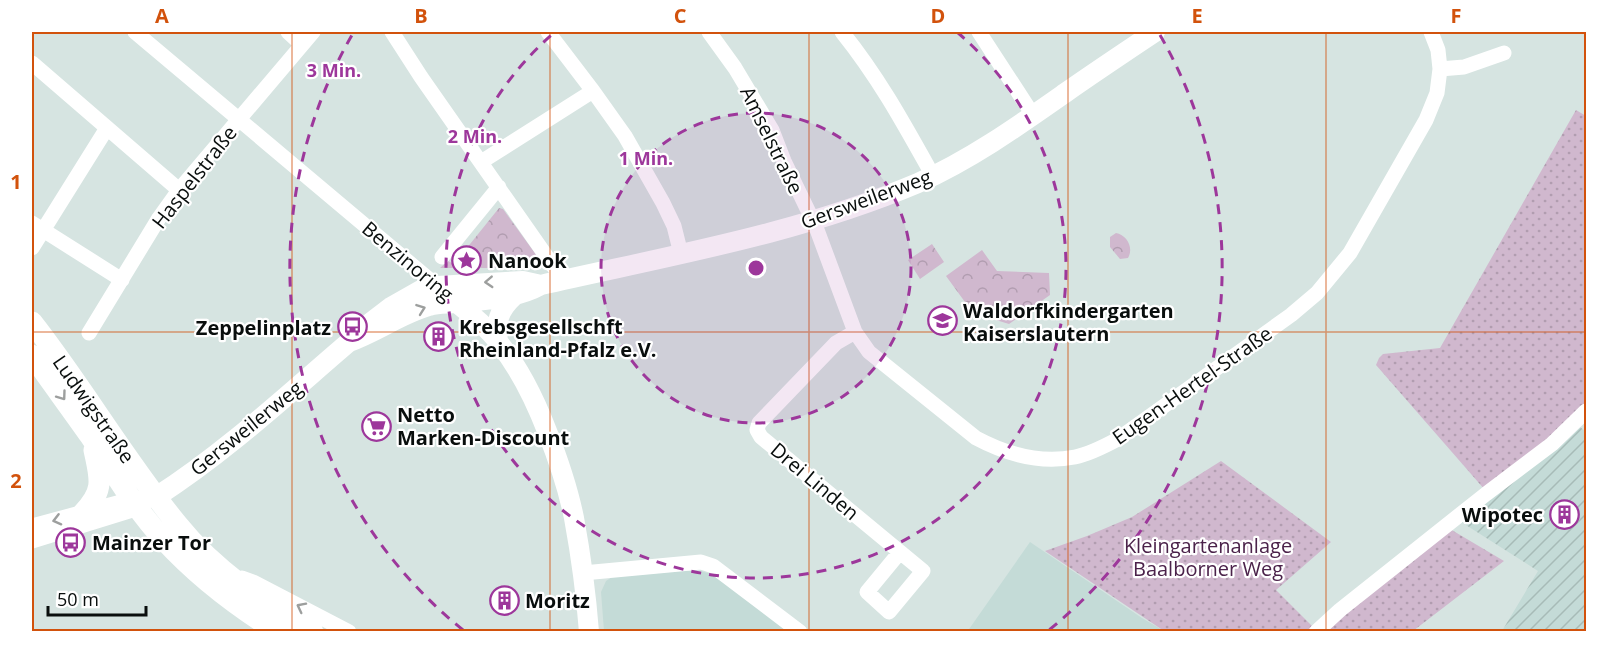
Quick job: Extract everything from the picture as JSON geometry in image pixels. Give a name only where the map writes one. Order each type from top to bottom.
[{"type":"main road","name":"Ludwigstraße","points":[[32,322],[178,526],[226,573],[269,605],[313,632]]},
{"type":"main road","name":"Ludwigstraße","points":[[32,355],[134,503],[165,541],[197,573],[225,596],[278,632]]},
{"type":"main road","points":[[83,513],[94,502],[99,491],[99,472],[91,438]]},
{"type":"street","name":"Benzinoring","points":[[135,32],[478,321],[511,359],[534,400],[561,468],[574,516],[589,632]]},
{"type":"street","points":[[288,32],[301,44]]},
{"type":"street","name":"Haspelstraße","points":[[89,333],[159,218],[179,190],[313,32]]},
{"type":"street","points":[[392,32],[563,280]]},
{"type":"street","points":[[548,32],[625,136],[674,226],[681,254]]},
{"type":"street","name":"Amselstraße","points":[[709,32],[735,68],[772,130],[812,221]]},
{"type":"street","points":[[842,32],[876,76],[933,176]]},
{"type":"street","points":[[979,32],[1033,116]]},
{"type":"street","name":"Eugen-Hertel-Straße","points":[[812,221],[835,275],[855,332],[869,352],[976,438],[994,448],[1014,455],[1042,459],[1075,457],[1118,439],[1291,315],[1326,283],[1350,253],[1426,120],[1437,93],[1440,69],[1438,50],[1431,32]]},
{"type":"street","name":"Gersweilerweg","points":[[350,342],[416,310],[432,305],[514,296],[541,285],[681,254],[812,221],[917,183],[970,155],[1033,116],[1143,34]]},
{"type":"street","points":[[1440,69],[1464,67],[1504,53]]},
{"type":"street","points":[[32,65],[179,190]]},
{"type":"street","points":[[482,162],[593,90]]},
{"type":"street","points":[[32,248],[37,226],[107,128]]},
{"type":"street","points":[[442,257],[499,187]]},
{"type":"street","points":[[37,226],[122,280]]},
{"type":"street","name":"Gersweilerweg","points":[[134,503],[156,497],[216,454],[350,342],[357,333],[391,307],[421,290],[437,286],[523,280],[541,285]]},
{"type":"street","points":[[498,342],[496,328],[498,317],[514,296]]},
{"type":"street","name":"Drei Linden","points":[[855,332],[836,343],[759,423],[757,430],[761,437],[900,552]]},
{"type":"street","points":[[1316,632],[1340,610],[1552,444],[1587,411]]},
{"type":"street","points":[[32,526],[134,503]]},
{"type":"street","points":[[32,541],[112,517],[134,503]]},
{"type":"street","points":[[583,573],[701,562],[713,566],[800,632]]},
{"type":"street","points":[[226,573],[253,582],[349,632]]},
{"type":"shaded area","points":[[1579,426],[1586,432],[1586,631],[1502,631],[1538,571],[1458,520]]},
{"type":"shaded area","points":[[1030,542],[1142,618],[1164,631],[967,632]]},
{"type":"shaded area","points":[[700,571],[715,575],[789,631],[604,631],[601,592],[606,581],[612,577]]},
{"type":"green space","points":[[1576,110],[1586,116],[1586,405],[1549,440],[1485,490],[1376,365],[1383,354],[1440,348]]},
{"type":"green space","points":[[499,208],[503,209],[537,256],[537,262],[529,268],[440,268],[448,261],[454,264]]},
{"type":"green space","points":[[1116,233],[1123,236],[1130,246],[1128,258],[1120,259],[1110,247],[1110,237]]},
{"type":"green space","points":[[932,244],[944,262],[920,279],[908,260]]},
{"type":"green space","points":[[982,250],[997,271],[1049,273],[1050,295],[1009,324],[973,313],[946,276]]},
{"type":"green space","name":"Kleingartenanlage Baalborner Weg","points":[[1221,461],[1331,542],[1276,590],[1313,627],[1308,632],[1164,631],[1045,551],[1132,517]]},
{"type":"green space","name":"Kleingartenanlage Baalborner Weg","points":[[1450,529],[1504,561],[1413,631],[1322,632]]},
{"type":"place","name":"Nanook","points":[[467,260]]},
{"type":"place","name":"Waldorfkindergarten Kaiserslautern","points":[[942,321]]},
{"type":"place","name":"Zeppelinplatz","points":[[352,327]]},
{"type":"place","name":"Krebsgesellschft Rheinland-Pfalz e.V.","points":[[438,337]]},
{"type":"place","name":"Netto Marken-Discount","points":[[376,426]]},
{"type":"place","name":"Wipotec","points":[[1564,514]]},
{"type":"place","name":"Mainzer Tor","points":[[71,542]]},
{"type":"place","name":"Moritz","points":[[504,600]]}]
